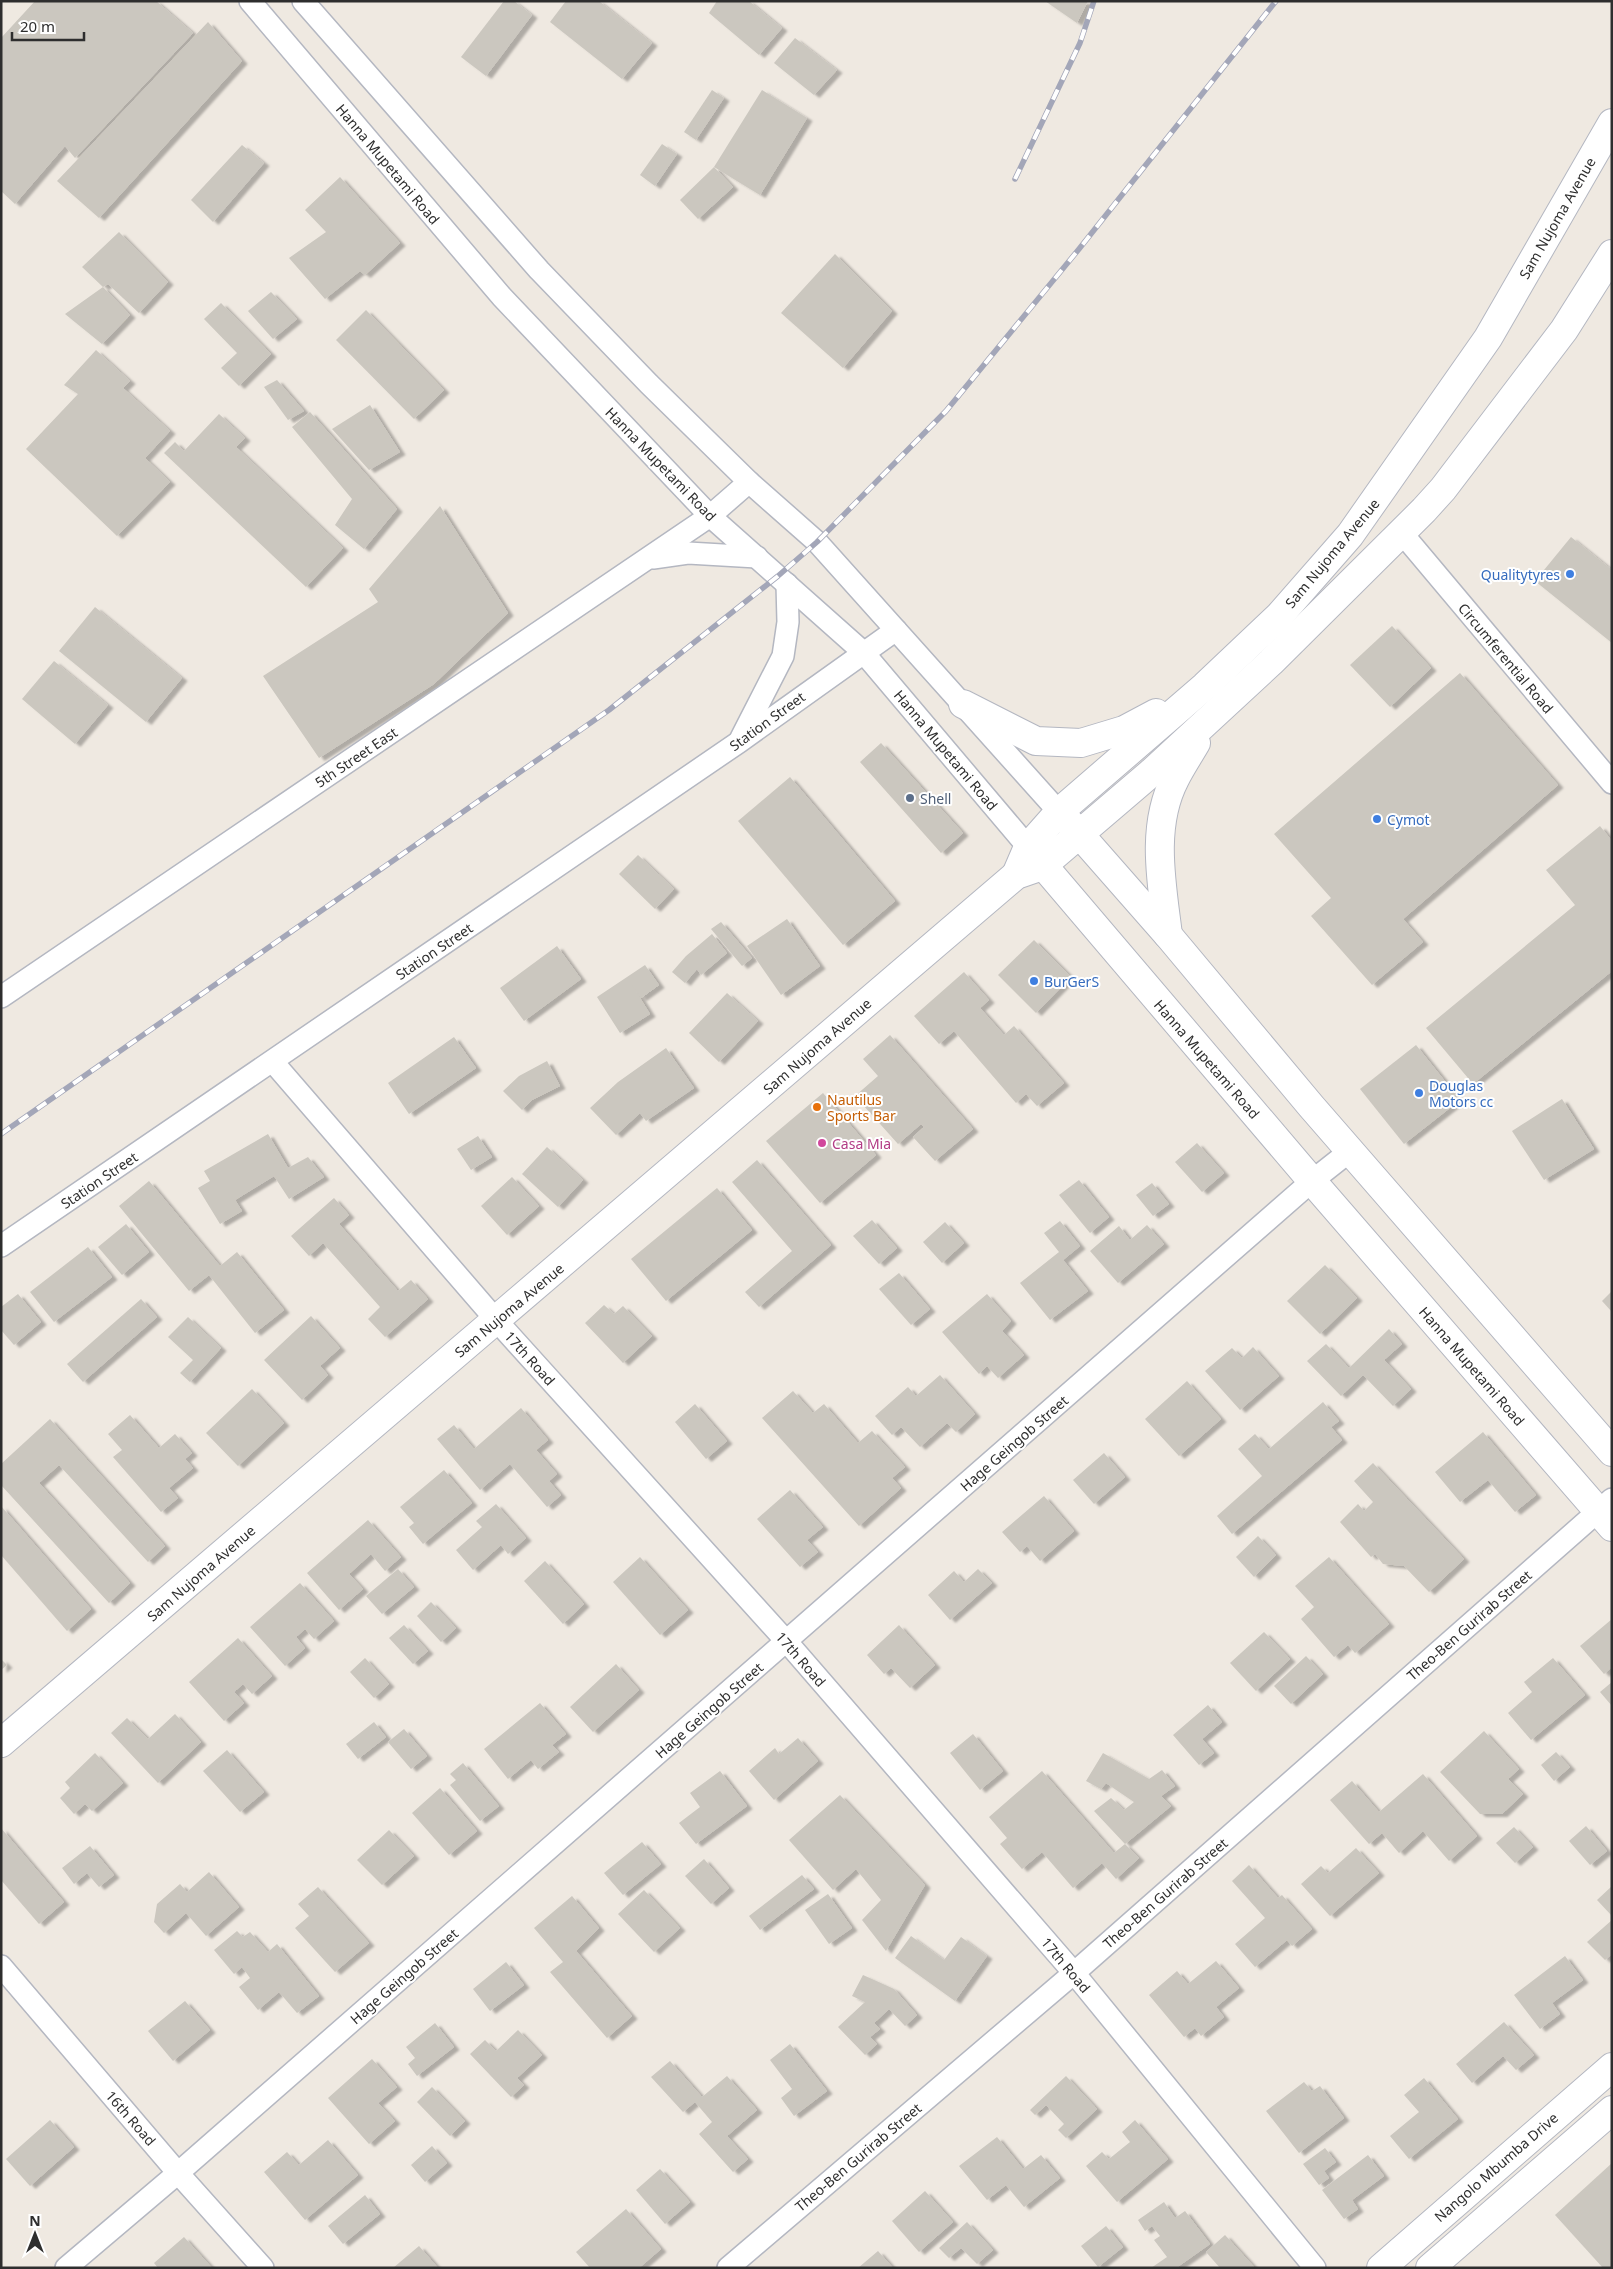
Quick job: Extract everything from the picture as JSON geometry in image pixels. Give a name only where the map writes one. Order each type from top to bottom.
[{"type":"main road","name":"Sam Nujoma Avenue","points":[[1,1743],[1016,875],[1035,856],[1059,812],[1205,686],[1279,616],[1350,535],[1376,501],[1488,338],[1612,123]]},
{"type":"main road","name":"Sam Nujoma Avenue","points":[[1035,856],[1079,834],[1152,772],[1349,586],[1443,489],[1558,338],[1612,254]]},
{"type":"main road","points":[[1376,501],[1380,519],[1387,528],[1401,532]]},
{"type":"main road","points":[[963,704],[1036,741],[1082,743],[1124,730],[1205,686]]},
{"type":"main road","points":[[1168,935],[1161,878],[1160,838],[1164,808],[1174,780],[1214,714]]},
{"type":"main road","points":[[1059,812],[1168,935],[1350,1151],[1612,1452]]},
{"type":"main road","name":"Hanna Mupetami Road","points":[[1035,856],[1312,1182],[1607,1513]]},
{"type":"main road","name":"Nangolo Mbumba Drive","points":[[1380,2268],[1612,2067]]},
{"type":"main road","points":[[1430,2268],[1612,2110]]},
{"type":"street","name":"Hanna Mupetami Road","points":[[250,1],[502,297],[710,516],[863,652],[1035,856]]},
{"type":"street","points":[[303,1],[539,270],[649,384],[749,482],[817,542],[1059,812]]},
{"type":"street","name":"5th Street East","points":[[1,997],[710,516],[749,482]]},
{"type":"street","name":"Circumferential Road","points":[[1401,532],[1612,783]]},
{"type":"street","points":[[647,559],[688,553],[757,557]]},
{"type":"street","points":[[739,742],[783,656],[788,622],[787,584]]},
{"type":"street","name":"Station Street","points":[[1,1246],[739,742],[896,630]]},
{"type":"street","name":"17th Road","points":[[273,1062],[496,1320],[787,1642],[1074,1973],[1315,2268]]},
{"type":"street","name":"Hage Geingob Street","points":[[66,2268],[178,2173],[1312,1182],[1350,1151]]},
{"type":"street","name":"Theo-Ben Gurirab Street","points":[[728,2268],[1074,1973],[1607,1513]]},
{"type":"street","name":"16th Road","points":[[1,1966],[178,2173],[263,2268]]},
{"type":"building","points":[[35,1],[156,1],[193,33],[75,158],[65,146],[15,204],[1,191],[1,38]]},
{"type":"building","points":[[504,1],[514,1],[532,15],[486,76],[461,57]]},
{"type":"building","points":[[566,1],[599,1],[652,43],[622,79],[550,22]]},
{"type":"building","points":[[717,1],[749,1],[782,28],[759,55],[709,13]]},
{"type":"building","points":[[1045,1],[1088,1],[1077,23]]},
{"type":"building","points":[[208,22],[242,61],[99,218],[57,181]]},
{"type":"building","points":[[795,38],[837,70],[814,95],[774,63]]},
{"type":"building","points":[[712,90],[724,98],[696,140],[684,132]]},
{"type":"building","points":[[762,90],[807,118],[760,195],[714,167]]},
{"type":"building","points":[[662,144],[677,154],[655,186],[640,175]]},
{"type":"building","points":[[242,145],[264,163],[213,222],[191,200]]},
{"type":"building","points":[[714,167],[733,187],[698,219],[680,200]]},
{"type":"building","points":[[340,177],[400,243],[365,275],[360,271],[325,299],[289,258],[326,232],[305,210]]},
{"type":"building","points":[[119,232],[168,282],[139,313],[108,284],[103,287],[82,267]]},
{"type":"building","points":[[835,254],[892,311],[843,368],[781,313]]},
{"type":"building","points":[[103,287],[130,315],[102,344],[65,314]]},
{"type":"building","points":[[271,292],[297,319],[273,339],[248,311]]},
{"type":"building","points":[[221,303],[271,354],[239,386],[221,368],[237,353],[204,319]]},
{"type":"building","points":[[366,310],[444,390],[414,419],[336,340]]},
{"type":"building","points":[[96,350],[130,381],[123,388],[170,431],[145,458],[170,482],[117,536],[26,449],[78,394],[64,385]]},
{"type":"building","points":[[277,380],[304,411],[288,420],[264,387]]},
{"type":"building","points":[[370,405],[400,452],[369,470],[332,429]]},
{"type":"building","points":[[310,412],[397,509],[364,549],[335,525],[352,499],[292,427]]},
{"type":"building","points":[[219,414],[245,438],[236,447],[343,548],[306,587],[164,453],[175,442],[184,451]]},
{"type":"building","points":[[440,506],[508,613],[434,684],[319,758],[263,676],[378,602],[369,589]]},
{"type":"building","points":[[1571,537],[1612,570],[1612,643],[1535,581]]},
{"type":"building","points":[[95,607],[182,678],[146,722],[59,651]]},
{"type":"building","points":[[1392,626],[1431,668],[1390,707],[1350,665]]},
{"type":"building","points":[[54,661],[108,705],[75,744],[22,699]]},
{"type":"building","points":[[1460,673],[1558,785],[1403,919],[1423,942],[1372,985],[1311,916],[1331,898],[1274,834]]},
{"type":"building","points":[[881,743],[963,833],[941,853],[860,762]]},
{"type":"building","points":[[790,777],[895,901],[843,945],[738,821]]},
{"type":"building","points":[[1600,826],[1612,841],[1612,971],[1473,1084],[1426,1028],[1575,905],[1546,870]]},
{"type":"building","points":[[638,855],[674,889],[655,909],[619,874]]},
{"type":"building","points":[[787,919],[820,966],[781,995],[747,946]]},
{"type":"building","points":[[721,922],[752,958],[742,966],[711,929]]},
{"type":"building","points":[[712,934],[727,953],[701,975],[697,969],[685,983],[672,972],[686,956]]},
{"type":"building","points":[[1034,940],[1071,977],[1036,1013],[998,975]]},
{"type":"building","points":[[557,946],[581,979],[524,1021],[500,988]]},
{"type":"building","points":[[645,965],[659,985],[641,998],[632,985],[650,1014],[620,1033],[597,997]]},
{"type":"building","points":[[964,972],[989,1000],[980,1008],[1004,1035],[1014,1026],[1064,1083],[1037,1106],[1026,1094],[1016,1103],[954,1031],[939,1044],[914,1016]]},
{"type":"building","points":[[727,993],[758,1021],[719,1062],[689,1033]]},
{"type":"building","points":[[890,1035],[973,1129],[935,1161],[913,1137],[924,1127],[921,1124],[898,1144],[855,1096],[878,1076],[863,1059]]},
{"type":"building","points":[[454,1037],[476,1068],[409,1114],[388,1083]]},
{"type":"building","points":[[1416,1045],[1460,1100],[1404,1144],[1360,1089]]},
{"type":"building","points":[[666,1048],[694,1088],[646,1121],[640,1113],[616,1135],[590,1108],[618,1082]]},
{"type":"building","points":[[547,1061],[560,1086],[532,1100],[522,1110],[503,1091],[519,1076]]},
{"type":"building","points":[[823,1093],[876,1155],[820,1203],[766,1141]]},
{"type":"building","points":[[1562,1099],[1594,1149],[1544,1180],[1512,1131]]},
{"type":"building","points":[[268,1134],[288,1168],[308,1157],[324,1177],[289,1199],[274,1176],[235,1200],[242,1211],[220,1224],[198,1188],[210,1181],[204,1171]]},
{"type":"building","points":[[478,1136],[492,1157],[471,1170],[457,1149]]},
{"type":"building","points":[[1197,1143],[1224,1173],[1202,1192],[1175,1162]]},
{"type":"building","points":[[547,1147],[583,1180],[558,1207],[522,1174]]},
{"type":"building","points":[[757,1160],[831,1245],[759,1307],[745,1292],[792,1251],[732,1182]]},
{"type":"building","points":[[512,1177],[539,1206],[507,1235],[481,1206]]},
{"type":"building","points":[[1079,1180],[1109,1217],[1090,1233],[1059,1195]]},
{"type":"building","points":[[149,1181],[220,1266],[237,1252],[284,1310],[255,1333],[209,1275],[189,1291],[119,1206]]},
{"type":"building","points":[[1152,1183],[1169,1204],[1153,1216],[1136,1195]]},
{"type":"building","points":[[717,1188],[752,1230],[666,1301],[631,1259]]},
{"type":"building","points":[[334,1198],[349,1215],[339,1224],[398,1291],[411,1280],[428,1299],[385,1337],[368,1319],[380,1307],[323,1243],[309,1256],[291,1236]]},
{"type":"building","points":[[872,1220],[897,1248],[879,1264],[853,1236]]},
{"type":"building","points":[[1060,1221],[1080,1246],[1063,1260],[1088,1291],[1050,1320],[1020,1283],[1059,1252],[1044,1233]]},
{"type":"building","points":[[945,1222],[964,1243],[942,1263],[923,1242]]},
{"type":"building","points":[[126,1224],[149,1252],[122,1275],[98,1247]]},
{"type":"building","points":[[1147,1225],[1164,1244],[1118,1283],[1090,1251],[1119,1226],[1130,1240]]},
{"type":"building","points":[[88,1247],[112,1277],[54,1322],[30,1292]]},
{"type":"building","points":[[1325,1265],[1357,1298],[1320,1334],[1287,1301]]},
{"type":"building","points":[[899,1273],[930,1309],[911,1325],[879,1289]]},
{"type":"building","points":[[1612,1291],[1612,1312],[1602,1301]]},
{"type":"building","points":[[18,1294],[41,1322],[14,1345],[1,1330],[1,1307]]},
{"type":"building","points":[[987,1294],[1011,1321],[1002,1331],[1024,1355],[998,1378],[987,1366],[979,1374],[942,1332]]},
{"type":"building","points":[[141,1299],[157,1317],[83,1382],[67,1364]]},
{"type":"building","points":[[604,1305],[614,1314],[623,1306],[652,1336],[623,1363],[585,1323]]},
{"type":"building","points":[[311,1316],[340,1348],[320,1366],[328,1375],[302,1400],[264,1360]]},
{"type":"building","points":[[188,1317],[221,1348],[190,1382],[180,1373],[193,1360],[168,1337]]},
{"type":"building","points":[[1389,1329],[1402,1344],[1384,1360],[1411,1389],[1393,1406],[1363,1375],[1341,1396],[1307,1361],[1326,1344],[1349,1368]]},
{"type":"building","points":[[1253,1347],[1279,1376],[1240,1410],[1205,1371],[1232,1348],[1242,1358]]},
{"type":"building","points":[[940,1375],[975,1414],[956,1432],[947,1423],[920,1447],[901,1427],[892,1435],[875,1416],[908,1387],[916,1396]]},
{"type":"building","points":[[1187,1381],[1221,1419],[1179,1456],[1145,1419]]},
{"type":"building","points":[[252,1389],[284,1423],[238,1466],[206,1433]]},
{"type":"building","points":[[793,1391],[813,1413],[824,1404],[858,1443],[872,1431],[905,1467],[892,1478],[901,1488],[859,1526],[762,1418]]},
{"type":"building","points":[[1323,1402],[1339,1421],[1331,1427],[1342,1440],[1232,1534],[1217,1516],[1262,1476],[1238,1449],[1255,1434],[1269,1449]]},
{"type":"building","points":[[695,1404],[727,1441],[706,1459],[675,1422]]},
{"type":"building","points":[[521,1408],[548,1440],[536,1450],[557,1474],[549,1481],[561,1495],[547,1507],[510,1464],[480,1490],[437,1439],[454,1425],[474,1449]]},
{"type":"building","points":[[130,1415],[159,1448],[175,1434],[192,1453],[185,1459],[193,1468],[169,1488],[178,1498],[161,1512],[113,1457],[122,1450],[108,1434]]},
{"type":"building","points":[[50,1419],[165,1546],[148,1562],[59,1465],[39,1483],[130,1583],[109,1603],[1,1485],[1,1464]]},
{"type":"building","points":[[1483,1432],[1536,1495],[1515,1512],[1488,1480],[1460,1502],[1435,1472]]},
{"type":"building","points":[[1104,1453],[1125,1477],[1094,1504],[1073,1480]]},
{"type":"building","points":[[1373,1463],[1464,1559],[1429,1592],[1404,1566],[1383,1564],[1375,1554],[1371,1557],[1340,1522],[1358,1504],[1364,1511],[1373,1502],[1354,1481]]},
{"type":"building","points":[[444,1470],[472,1503],[423,1544],[409,1527],[414,1523],[400,1507]]},
{"type":"building","points":[[790,1490],[823,1527],[807,1540],[818,1552],[800,1567],[757,1519]]},
{"type":"building","points":[[1044,1496],[1074,1531],[1040,1561],[1027,1546],[1020,1552],[1002,1532]]},
{"type":"building","points":[[496,1504],[526,1538],[508,1554],[501,1545],[473,1570],[456,1550],[482,1527],[476,1521]]},
{"type":"building","points":[[1,1506],[91,1609],[67,1631],[1,1555]]},
{"type":"building","points":[[368,1520],[401,1557],[385,1571],[371,1554],[349,1574],[363,1589],[339,1610],[307,1573]]},
{"type":"building","points":[[1258,1536],[1276,1555],[1254,1577],[1236,1557]]},
{"type":"building","points":[[640,1557],[688,1610],[660,1635],[613,1582]]},
{"type":"building","points":[[1329,1557],[1389,1624],[1355,1653],[1348,1645],[1334,1657],[1301,1619],[1314,1607],[1295,1586]]},
{"type":"building","points":[[545,1561],[584,1604],[563,1624],[524,1581]]},
{"type":"building","points":[[398,1569],[414,1587],[382,1614],[366,1596]]},
{"type":"building","points":[[978,1569],[992,1583],[950,1620],[928,1595],[954,1571],[964,1582]]},
{"type":"building","points":[[300,1583],[334,1621],[314,1639],[305,1629],[296,1637],[305,1648],[285,1666],[250,1627]]},
{"type":"building","points":[[431,1602],[456,1628],[441,1642],[417,1616]]},
{"type":"building","points":[[1612,1619],[1612,1667],[1604,1674],[1580,1646]]},
{"type":"building","points":[[404,1625],[428,1651],[413,1664],[389,1638]]},
{"type":"building","points":[[899,1625],[935,1665],[910,1688],[891,1668],[884,1674],[867,1655]]},
{"type":"building","points":[[1264,1632],[1290,1659],[1256,1691],[1230,1663]]},
{"type":"building","points":[[238,1638],[272,1676],[252,1694],[243,1684],[234,1692],[244,1703],[224,1721],[189,1682]]},
{"type":"building","points":[[1306,1656],[1323,1674],[1291,1704],[1274,1686]]},
{"type":"building","points":[[365,1658],[389,1684],[374,1698],[350,1672]]},
{"type":"building","points":[[1553,1658],[1585,1695],[1531,1740],[1508,1713],[1532,1692],[1524,1682]]},
{"type":"building","points":[[1,1659],[7,1665],[1,1670]]},
{"type":"building","points":[[616,1664],[639,1690],[593,1732],[570,1707]]},
{"type":"building","points":[[1612,1682],[1612,1706],[1600,1692]]},
{"type":"building","points":[[540,1703],[566,1734],[552,1745],[559,1752],[538,1769],[531,1760],[508,1779],[484,1749]]},
{"type":"building","points":[[1208,1705],[1222,1722],[1202,1739],[1214,1753],[1199,1765],[1173,1735]]},
{"type":"building","points":[[175,1714],[201,1742],[158,1783],[111,1733],[127,1718],[148,1739]]},
{"type":"building","points":[[374,1722],[386,1737],[358,1759],[346,1744]]},
{"type":"building","points":[[404,1729],[427,1756],[411,1769],[388,1742]]},
{"type":"building","points":[[1484,1731],[1519,1769],[1508,1779],[1523,1794],[1502,1814],[1480,1814],[1440,1772]]},
{"type":"building","points":[[973,1734],[1003,1771],[980,1790],[950,1753]]},
{"type":"building","points":[[798,1738],[818,1761],[774,1800],[749,1771],[775,1748],[779,1754]]},
{"type":"building","points":[[227,1750],[264,1792],[240,1812],[203,1771]]},
{"type":"building","points":[[1556,1752],[1570,1767],[1554,1781],[1541,1765]]},
{"type":"building","points":[[95,1753],[123,1783],[92,1811],[85,1804],[74,1814],[60,1798],[70,1788],[65,1782]]},
{"type":"building","points":[[1103,1753],[1149,1779],[1162,1770],[1175,1786],[1161,1796],[1171,1806],[1125,1844],[1094,1811],[1111,1798],[1124,1810],[1134,1802],[1106,1783],[1101,1789],[1086,1781]]},
{"type":"building","points":[[463,1763],[499,1806],[480,1821],[450,1785],[456,1780],[450,1774]]},
{"type":"building","points":[[720,1771],[747,1806],[696,1844],[679,1823],[700,1807],[690,1793]]},
{"type":"building","points":[[1042,1771],[1114,1853],[1125,1844],[1139,1858],[1116,1879],[1102,1863],[1073,1888],[1042,1852],[1022,1869],[1000,1844],[1007,1838],[989,1817]]},
{"type":"building","points":[[1423,1774],[1477,1836],[1449,1861],[1423,1831],[1399,1853],[1382,1833],[1369,1844],[1330,1800],[1352,1781],[1379,1812]]},
{"type":"building","points":[[440,1788],[477,1831],[449,1855],[412,1813]]},
{"type":"building","points":[[840,1795],[925,1885],[886,1951],[862,1920],[881,1900],[856,1869],[833,1890],[789,1840]]},
{"type":"building","points":[[1586,1826],[1607,1851],[1590,1865],[1569,1841]]},
{"type":"building","points":[[1514,1827],[1533,1847],[1515,1863],[1496,1843]]},
{"type":"building","points":[[1,1828],[64,1902],[39,1924],[1,1880]]},
{"type":"building","points":[[389,1830],[414,1856],[382,1885],[357,1860]]},
{"type":"building","points":[[642,1842],[661,1864],[623,1895],[604,1873]]},
{"type":"building","points":[[90,1846],[114,1875],[99,1887],[87,1873],[74,1884],[62,1868]]},
{"type":"building","points":[[1356,1848],[1379,1873],[1330,1916],[1301,1884],[1321,1866],[1328,1873]]},
{"type":"building","points":[[704,1859],[729,1888],[711,1904],[685,1876]]},
{"type":"building","points":[[1249,1865],[1278,1898],[1282,1895],[1312,1929],[1292,1946],[1287,1940],[1255,1967],[1235,1944],[1265,1918],[1232,1881]]},
{"type":"building","points":[[209,1872],[239,1907],[206,1936],[186,1913],[164,1933],[154,1922],[157,1904],[180,1884],[187,1892]]},
{"type":"building","points":[[802,1875],[814,1889],[760,1930],[749,1916]]},
{"type":"building","points":[[1612,1886],[1612,1916],[1597,1900]]},
{"type":"building","points":[[318,1887],[369,1943],[335,1972],[295,1928],[309,1916],[298,1904]]},
{"type":"building","points":[[644,1890],[680,1928],[654,1952],[618,1914]]},
{"type":"building","points":[[828,1894],[852,1928],[829,1944],[805,1910]]},
{"type":"building","points":[[572,1896],[599,1928],[576,1951],[632,2016],[607,2038],[550,1972],[563,1962],[534,1928]]},
{"type":"building","points":[[1612,1920],[1612,1954],[1605,1960],[1587,1942]]},
{"type":"building","points":[[237,1931],[243,1937],[250,1932],[268,1952],[277,1944],[319,1996],[297,2013],[279,1992],[258,2010],[239,1987],[250,1978],[242,1967],[234,1974],[214,1950]]},
{"type":"building","points":[[911,1936],[944,1960],[961,1937],[987,1956],[955,2001],[895,1958]]},
{"type":"building","points":[[1565,1956],[1583,1980],[1552,2003],[1560,2014],[1540,2029],[1514,1995]]},
{"type":"building","points":[[1216,1961],[1239,1988],[1216,2007],[1224,2017],[1201,2036],[1195,2028],[1184,2037],[1149,1995],[1177,1971],[1188,1984]]},
{"type":"building","points":[[506,1962],[524,1985],[490,2011],[473,1989]]},
{"type":"building","points":[[863,1975],[894,1989],[917,2015],[905,2026],[889,2009],[874,2023],[880,2029],[870,2037],[877,2044],[865,2055],[838,2027],[865,2002],[852,1996]]},
{"type":"building","points":[[185,2001],[210,2030],[173,2061],[148,2031]]},
{"type":"building","points":[[1504,2022],[1534,2055],[1516,2070],[1503,2056],[1472,2083],[1456,2064]]},
{"type":"building","points":[[435,2023],[454,2047],[417,2076],[408,2064],[415,2058],[406,2047]]},
{"type":"building","points":[[518,2030],[542,2055],[517,2078],[524,2085],[511,2097],[470,2054],[485,2040],[496,2051]]},
{"type":"building","points":[[790,2044],[827,2091],[794,2116],[781,2098],[792,2089],[770,2060]]},
{"type":"building","points":[[372,2059],[397,2087],[378,2103],[395,2121],[369,2144],[328,2098]]},
{"type":"building","points":[[670,2061],[702,2097],[727,2076],[757,2110],[727,2136],[748,2159],[733,2172],[699,2134],[712,2122],[695,2102],[683,2112],[651,2077]]},
{"type":"building","points":[[1066,2076],[1097,2109],[1066,2138],[1058,2130],[1064,2124],[1046,2105],[1035,2115],[1030,2110]]},
{"type":"building","points":[[1424,2078],[1458,2119],[1409,2159],[1390,2136],[1419,2112],[1404,2095]]},
{"type":"building","points":[[1304,2082],[1312,2091],[1320,2086],[1344,2118],[1299,2153],[1266,2111]]},
{"type":"building","points":[[432,2087],[465,2121],[450,2136],[417,2102]]},
{"type":"building","points":[[50,2120],[74,2147],[30,2186],[6,2159]]},
{"type":"building","points":[[1135,2120],[1168,2159],[1117,2202],[1086,2166],[1102,2152],[1109,2159],[1130,2142],[1122,2132]]},
{"type":"building","points":[[997,2137],[1023,2169],[1041,2155],[1060,2178],[1024,2207],[1006,2185],[987,2200],[959,2166]]},
{"type":"building","points":[[328,2140],[358,2175],[305,2220],[264,2172],[287,2152],[299,2165]]},
{"type":"building","points":[[432,2146],[447,2163],[425,2182],[411,2165]]},
{"type":"building","points":[[1325,2148],[1336,2162],[1324,2171],[1329,2178],[1319,2185],[1303,2164]]},
{"type":"building","points":[[1368,2155],[1384,2176],[1352,2200],[1358,2209],[1344,2219],[1322,2190]]},
{"type":"building","points":[[1612,2163],[1612,2268],[1603,2268],[1555,2215]]},
{"type":"building","points":[[660,2169],[690,2202],[665,2224],[636,2190]]},
{"type":"building","points":[[925,2191],[953,2222],[919,2252],[892,2221]]},
{"type":"building","points":[[365,2195],[380,2214],[343,2244],[328,2226]]},
{"type":"building","points":[[1164,2202],[1175,2218],[1185,2211],[1210,2244],[1176,2268],[1151,2268],[1167,2257],[1154,2240],[1160,2236],[1152,2226],[1145,2231],[1138,2220]]},
{"type":"building","points":[[626,2209],[661,2249],[639,2268],[590,2268],[576,2252]]},
{"type":"building","points":[[967,2222],[993,2250],[977,2264],[961,2248],[949,2258],[939,2248]]},
{"type":"building","points":[[1106,2226],[1123,2247],[1098,2267],[1081,2246]]},
{"type":"building","points":[[1225,2235],[1255,2268],[1220,2268],[1206,2252]]},
{"type":"building","points":[[184,2237],[212,2268],[158,2268],[154,2263]]},
{"type":"building","points":[[419,2246],[438,2268],[393,2268]]},
{"type":"building","points":[[878,2251],[893,2268],[858,2268]]},
{"type":"railway","points":[[1015,179],[1080,43],[1094,1]]},
{"type":"railway","points":[[1,1134],[609,710],[778,576],[817,542],[946,411],[1079,249],[1276,1]]},
{"type":"place","name":"Qualitytyres","points":[[1570,574]]},
{"type":"place","name":"Shell","points":[[910,798]]},
{"type":"place","name":"Cymot","points":[[1377,819]]},
{"type":"place","name":"BurGerS","points":[[1034,981]]},
{"type":"place","name":"Douglas Motors cc","points":[[1419,1093]]},
{"type":"place","name":"Nautilus Sports Bar","points":[[817,1107]]},
{"type":"place","name":"Casa Mia","points":[[822,1143]]}]
